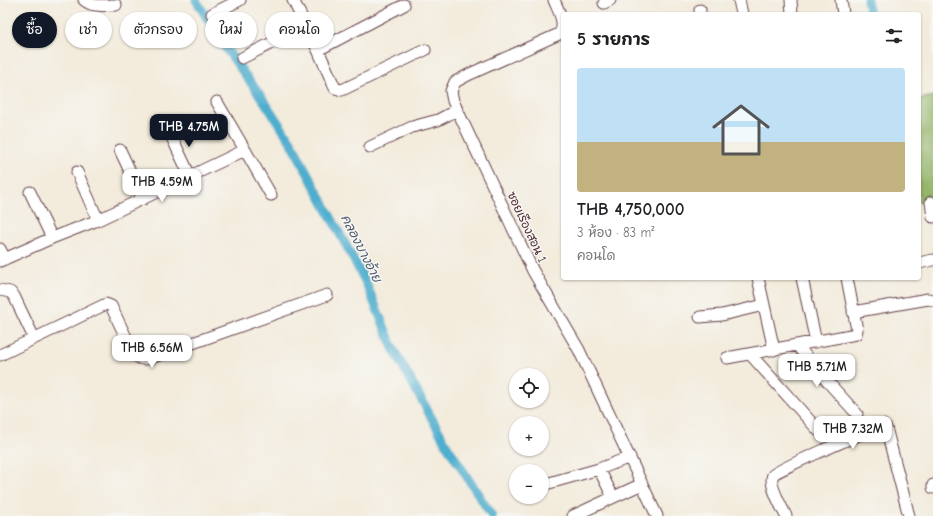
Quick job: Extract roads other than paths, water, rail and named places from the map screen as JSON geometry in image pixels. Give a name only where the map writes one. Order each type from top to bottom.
[{"type":"street","points":[[84,0],[94,5],[116,5]]},
{"type":"street","points":[[216,12],[240,0]]},
{"type":"street","points":[[293,0],[299,12]]},
{"type":"street","name":"ซอยเรืองสอน 1","points":[[554,0],[561,19]]},
{"type":"street","points":[[739,0],[742,12]]},
{"type":"street","points":[[791,0],[792,12]]},
{"type":"street","points":[[841,0],[843,12]]},
{"type":"street","points":[[404,5],[318,50],[335,88],[342,90],[424,50]]},
{"type":"street","name":"ซอยเรืองสอน 1","points":[[561,31],[559,34],[455,82],[451,91],[457,110],[533,271],[579,350],[657,516]]},
{"type":"street","points":[[242,58],[265,46]]},
{"type":"street","points":[[217,102],[271,194]]},
{"type":"street","points":[[370,147],[412,127],[438,120],[457,110]]},
{"type":"street","points":[[168,129],[190,176]]},
{"type":"street","points":[[120,150],[143,199]]},
{"type":"street","points":[[2,256],[98,220],[245,150]]},
{"type":"street","points":[[77,172],[98,220]]},
{"type":"street","points":[[30,192],[52,238]]},
{"type":"street","points":[[931,202],[933,217]]},
{"type":"street","points":[[921,263],[933,260]]},
{"type":"street","points":[[758,280],[774,350]]},
{"type":"street","points":[[802,280],[816,342]]},
{"type":"street","points":[[727,358],[856,334],[858,330],[847,280]]},
{"type":"street","points":[[0,290],[10,292],[14,296],[34,338]]},
{"type":"street","points":[[0,355],[103,305],[111,306],[134,354],[142,360],[327,295]]},
{"type":"street","points":[[853,312],[928,298],[933,300]]},
{"type":"street","points":[[700,317],[722,316],[764,305]]},
{"type":"street","points":[[797,345],[817,370],[857,414]]},
{"type":"street","points":[[750,354],[819,431]]},
{"type":"street","points":[[786,516],[774,489],[772,480],[773,475],[805,459],[883,425],[886,428],[909,516]]},
{"type":"street","points":[[549,483],[599,469],[630,457]]},
{"type":"street","points":[[599,469],[614,497]]},
{"type":"street","points":[[573,516],[642,484]]},
{"type":"waterway","name":"คลองบางอ้าย","points":[[196,0],[222,43],[264,101],[291,142],[366,283],[394,350],[446,444],[492,516]]},
{"type":"waterway","points":[[867,0],[870,12]]}]
